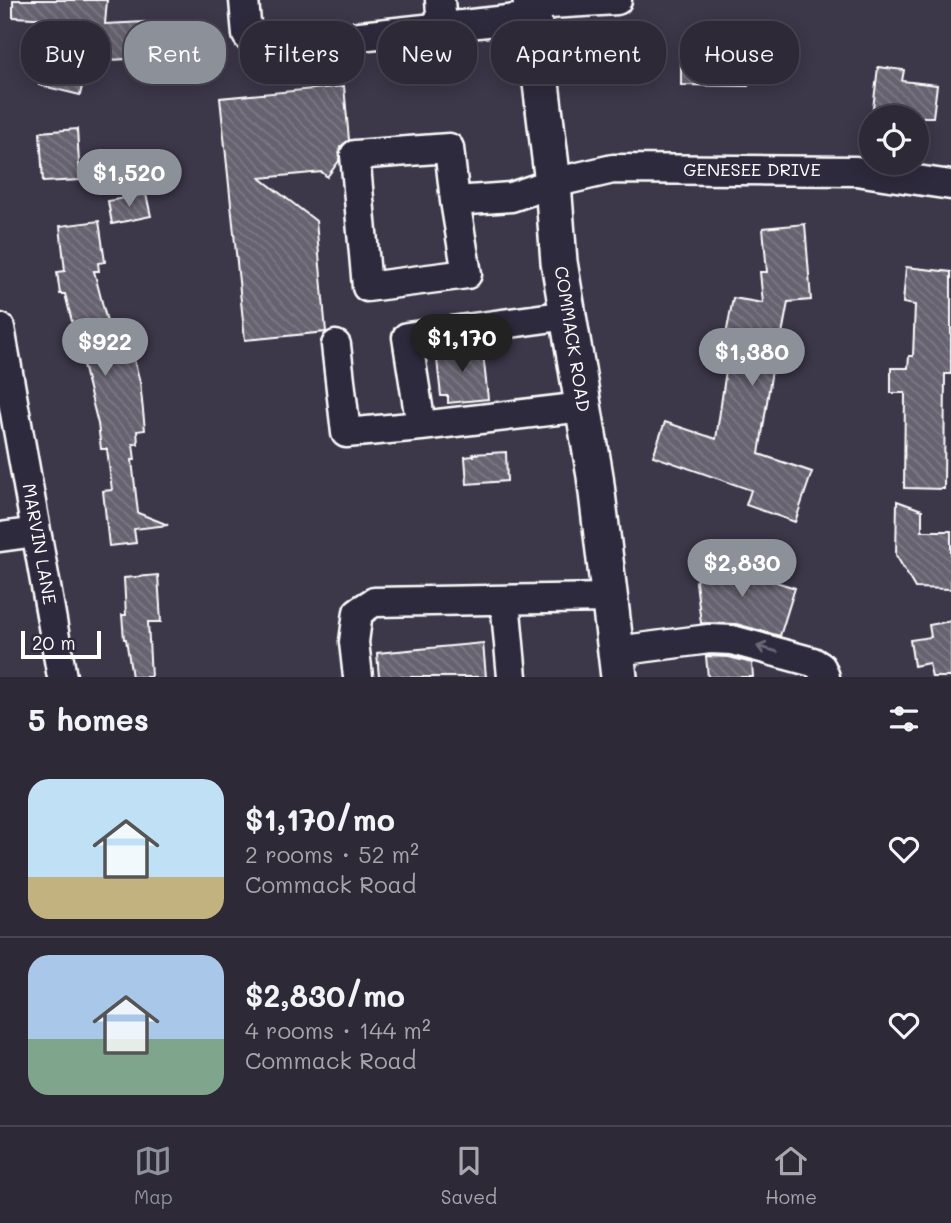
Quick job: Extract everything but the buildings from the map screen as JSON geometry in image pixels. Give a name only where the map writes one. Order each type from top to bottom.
[{"type":"main road","name":"COMMACK ROAD","points":[[532,8],[554,183],[559,262],[595,476],[618,664]]},
{"type":"street","points":[[244,0],[247,36],[255,45],[441,14],[617,0]]},
{"type":"street","points":[[449,148],[455,201],[467,274],[367,287],[355,155],[449,148]]},
{"type":"street","name":"GENESEE DRIVE","points":[[455,201],[511,197],[554,183],[613,169],[856,171],[951,185]]},
{"type":"street","points":[[421,426],[407,337],[568,315]]},
{"type":"street","name":"MARVIN LANE","points":[[0,328],[62,677]]},
{"type":"street","points":[[336,345],[346,433],[583,407]]},
{"type":"street","points":[[0,537],[36,532]]},
{"type":"street","points":[[358,677],[354,642],[358,612],[374,602],[610,598]]},
{"type":"street","points":[[505,600],[512,677]]},
{"type":"street","points":[[618,664],[709,639],[732,640],[813,662],[821,667],[825,677]]}]
